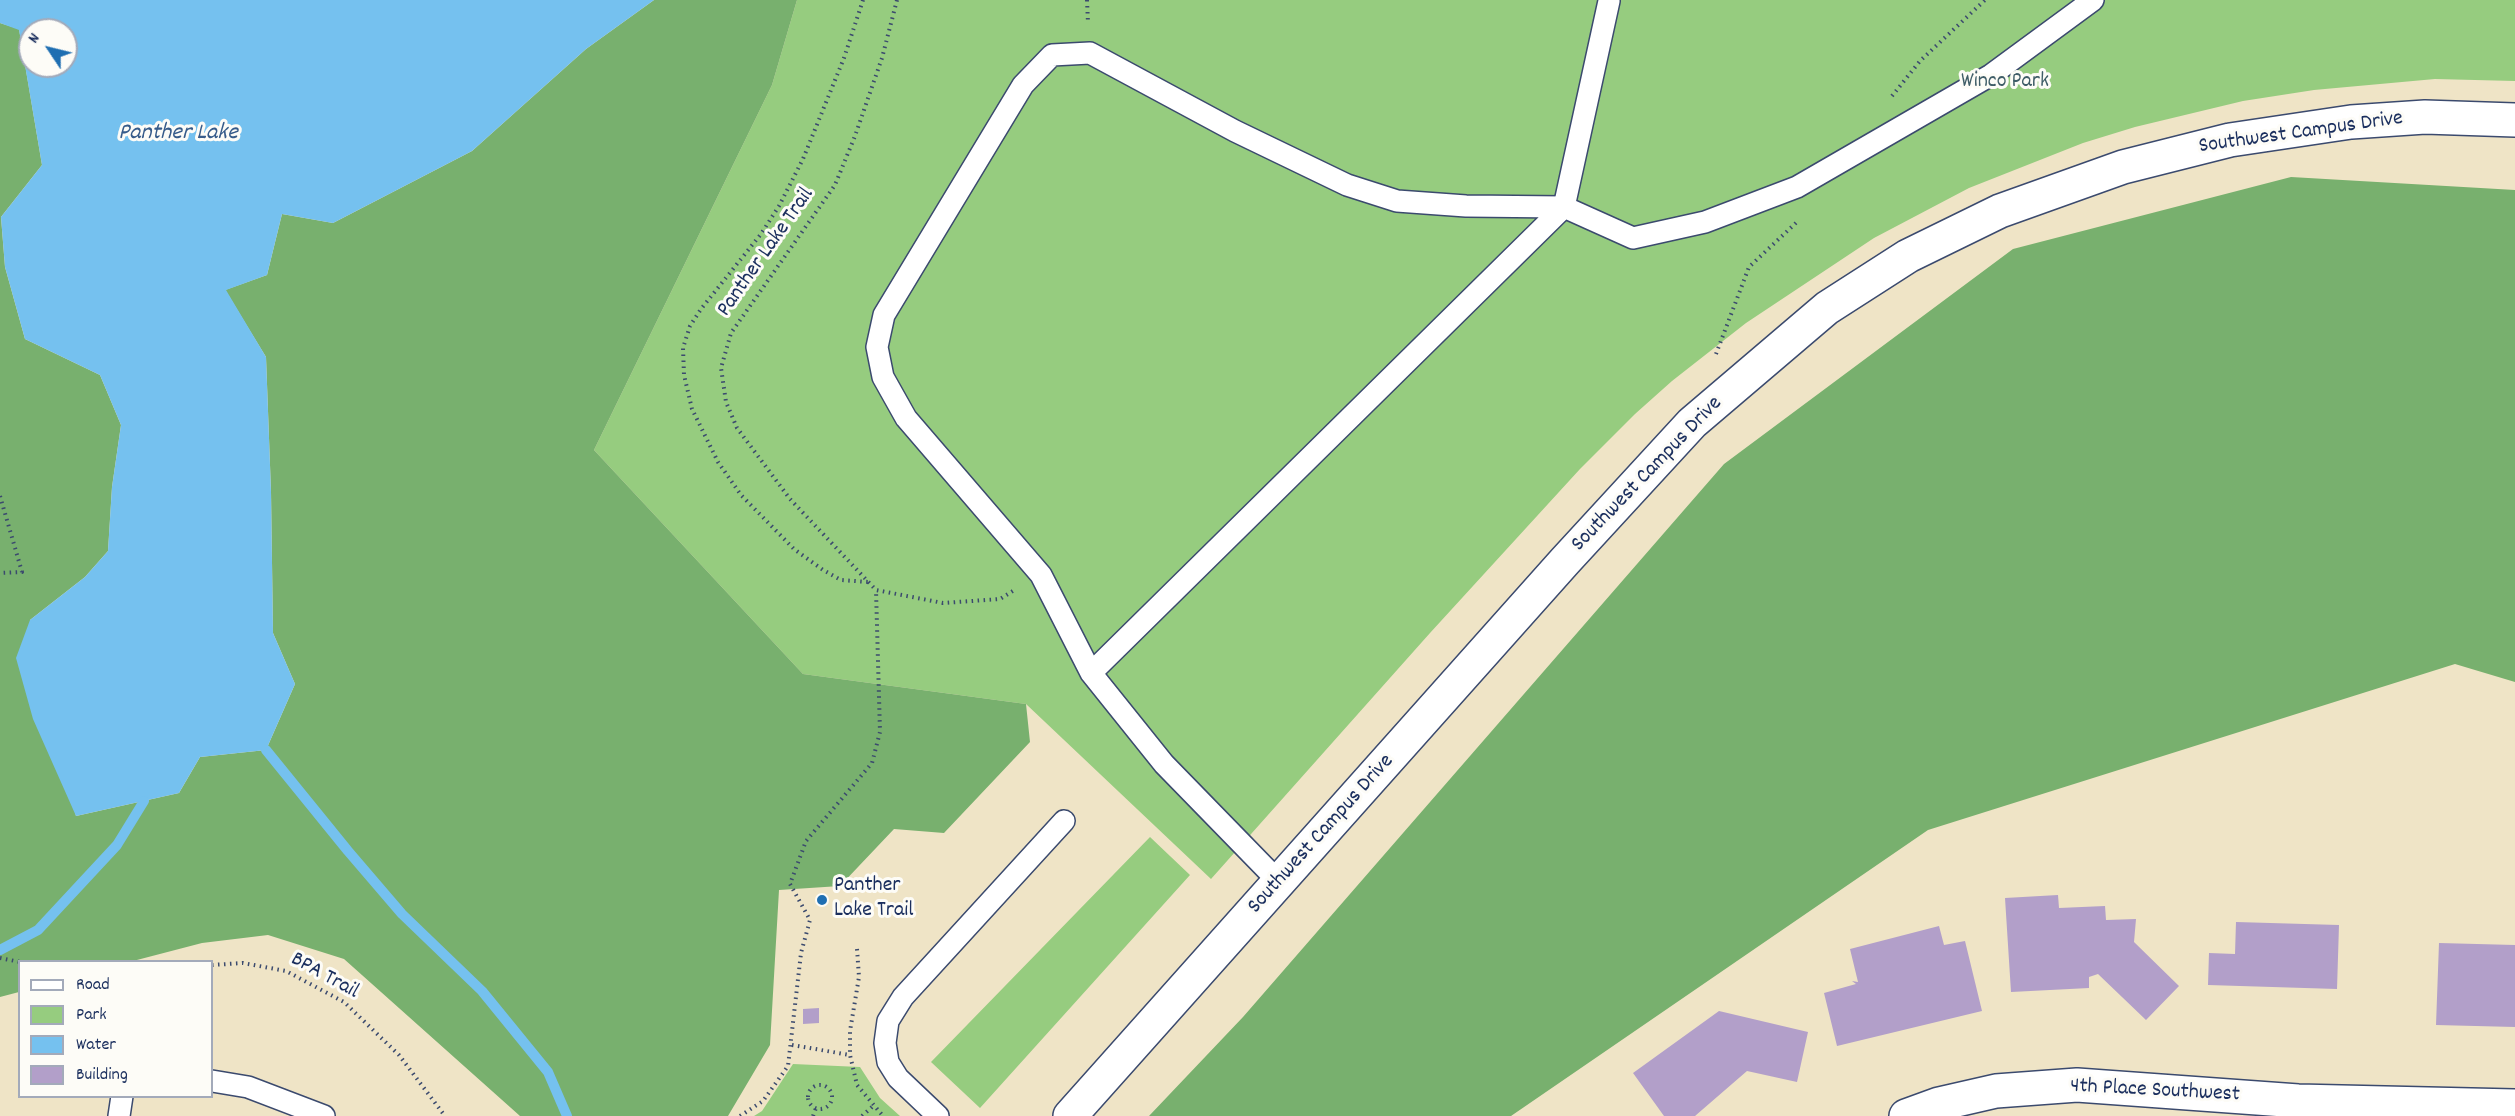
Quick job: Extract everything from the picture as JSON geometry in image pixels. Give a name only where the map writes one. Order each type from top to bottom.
[{"type":"main road","name":"Southwest Campus Drive","points":[[1070,1116],[1557,570],[1692,423],[1827,308],[1908,256],[2000,211],[2123,167],[2230,140],[2351,122],[2425,117],[2515,120]]},
{"type":"main road","name":"4th Place Southwest","points":[[1906,1116],[1939,1104],[1996,1091],[2077,1085],[2298,1108],[2515,1106]]},
{"type":"lane","points":[[1280,883],[1164,764],[1091,673],[1041,575],[906,418],[883,377],[877,347],[885,315],[1023,85],[1052,55],[1090,53],[1234,131],[1347,185],[1397,201],[1466,206],[1564,207],[1634,238],[1705,222],[1797,187],[1991,75],[2093,0]]},
{"type":"lane","points":[[1091,673],[1564,207],[1609,1]]},
{"type":"lane","points":[[938,1116],[898,1078],[888,1062],[885,1043],[888,1021],[903,997],[1064,821]]},
{"type":"lane","points":[[213,1081],[248,1087],[324,1116]]},
{"type":"lane","points":[[119,1116],[122,1098]]},
{"type":"path","points":[[863,0],[844,58],[803,159],[779,206],[761,234],[701,309],[690,326],[683,348],[684,375],[692,409],[718,462],[741,495],[794,549],[823,570],[841,580],[869,582]]},
{"type":"path","name":"Panther Lake Trail","points":[[876,590],[797,507],[754,453],[737,428],[726,402],[721,368],[731,333],[835,185],[882,58],[897,0]]},
{"type":"path","points":[[1891,96],[1920,61],[1985,0]]},
{"type":"path","points":[[1715,357],[1749,267],[1801,218]]},
{"type":"path","points":[[0,496],[22,572],[0,573]]},
{"type":"path","points":[[740,1116],[763,1101],[774,1089],[788,1066],[801,953],[810,920],[790,884],[807,841],[872,763],[880,732],[876,590],[943,603],[989,600],[1000,598],[1041,575]]},
{"type":"path","points":[[1,958],[18,962]]},
{"type":"path","name":"BPA Trail","points":[[213,965],[243,963],[286,971],[344,1002],[399,1055],[445,1116]]},
{"type":"path","points":[[792,1045],[888,1062]]},
{"type":"path","points":[[824,1085],[831,1091],[831,1101],[825,1108],[816,1108],[809,1102],[808,1093],[815,1086],[824,1085]]},
{"type":"path","points":[[862,1116],[873,1106]]},
{"type":"path","points":[[813,1116],[816,1108]]},
{"type":"green space","points":[[654,0],[797,0],[772,85],[594,450],[803,674],[1026,704],[1030,742],[944,833],[894,829],[840,886],[779,890],[770,1045],[728,1116],[520,1116],[344,959],[268,935],[202,943],[137,960],[18,960],[18,992],[0,997],[0,23],[18,29],[18,78],[27,78],[42,165],[1,217],[5,267],[25,339],[100,375],[121,425],[112,487],[108,551],[85,577],[30,620],[76,816],[179,793],[200,757],[266,750],[295,684],[273,633],[266,357],[225,290],[267,275],[282,214],[333,223],[472,151],[586,49]]},
{"type":"green space","name":"Winco Park","points":[[797,0],[2515,0],[2515,81],[2435,79],[2314,90],[2243,101],[2135,127],[2083,143],[1969,188],[1874,238],[1746,323],[1672,381],[1635,414],[1580,469],[1430,633],[1211,879],[1026,704],[803,674],[594,450],[772,85]]},
{"type":"green space","points":[[2291,177],[2515,190],[2515,682],[2455,664],[1928,830],[1511,1116],[1149,1116],[1243,1017],[1724,464],[2013,249]]},
{"type":"green space","points":[[1150,837],[1190,875],[980,1108],[931,1062]]},
{"type":"green space","points":[[793,1064],[860,1067],[880,1098],[900,1116],[754,1116],[762,1111]]},
{"type":"water","name":"Panther Lake","points":[[0,0],[654,0],[586,49],[472,151],[333,223],[282,214],[267,275],[226,290],[266,357],[273,633],[295,684],[266,750],[200,757],[179,793],[76,816],[33,719],[16,658],[30,620],[85,577],[108,551],[112,487],[121,425],[100,375],[25,339],[5,267],[1,217],[42,165],[27,78],[78,78],[78,18],[18,18],[18,30],[0,23]]},
{"type":"building","points":[[2058,895],[2059,908],[2105,906],[2106,920],[2136,919],[2134,942],[2179,986],[2146,1020],[2098,974],[2089,977],[2089,988],[2011,992],[2005,898]]},
{"type":"building","points":[[2236,922],[2339,925],[2337,989],[2208,985],[2209,953],[2235,954]]},
{"type":"building","points":[[1939,926],[1944,945],[1965,941],[1982,1011],[1837,1046],[1824,993],[1856,984],[1852,981],[1858,982],[1850,949]]},
{"type":"building","points":[[2439,943],[2515,945],[2515,1027],[2436,1025]]},
{"type":"building","points":[[819,1008],[819,1023],[803,1024],[803,1009]]},
{"type":"building","points":[[1719,1011],[1808,1032],[1797,1082],[1747,1071],[1695,1116],[1664,1116],[1633,1073]]},
{"type":"waterway","points":[[266,750],[402,914],[482,991],[548,1072],[567,1116]]},
{"type":"waterway","points":[[0,950],[38,930],[117,845],[144,801]]},
{"type":"place","name":"Panther Lake Trail","points":[[822,900]]}]
